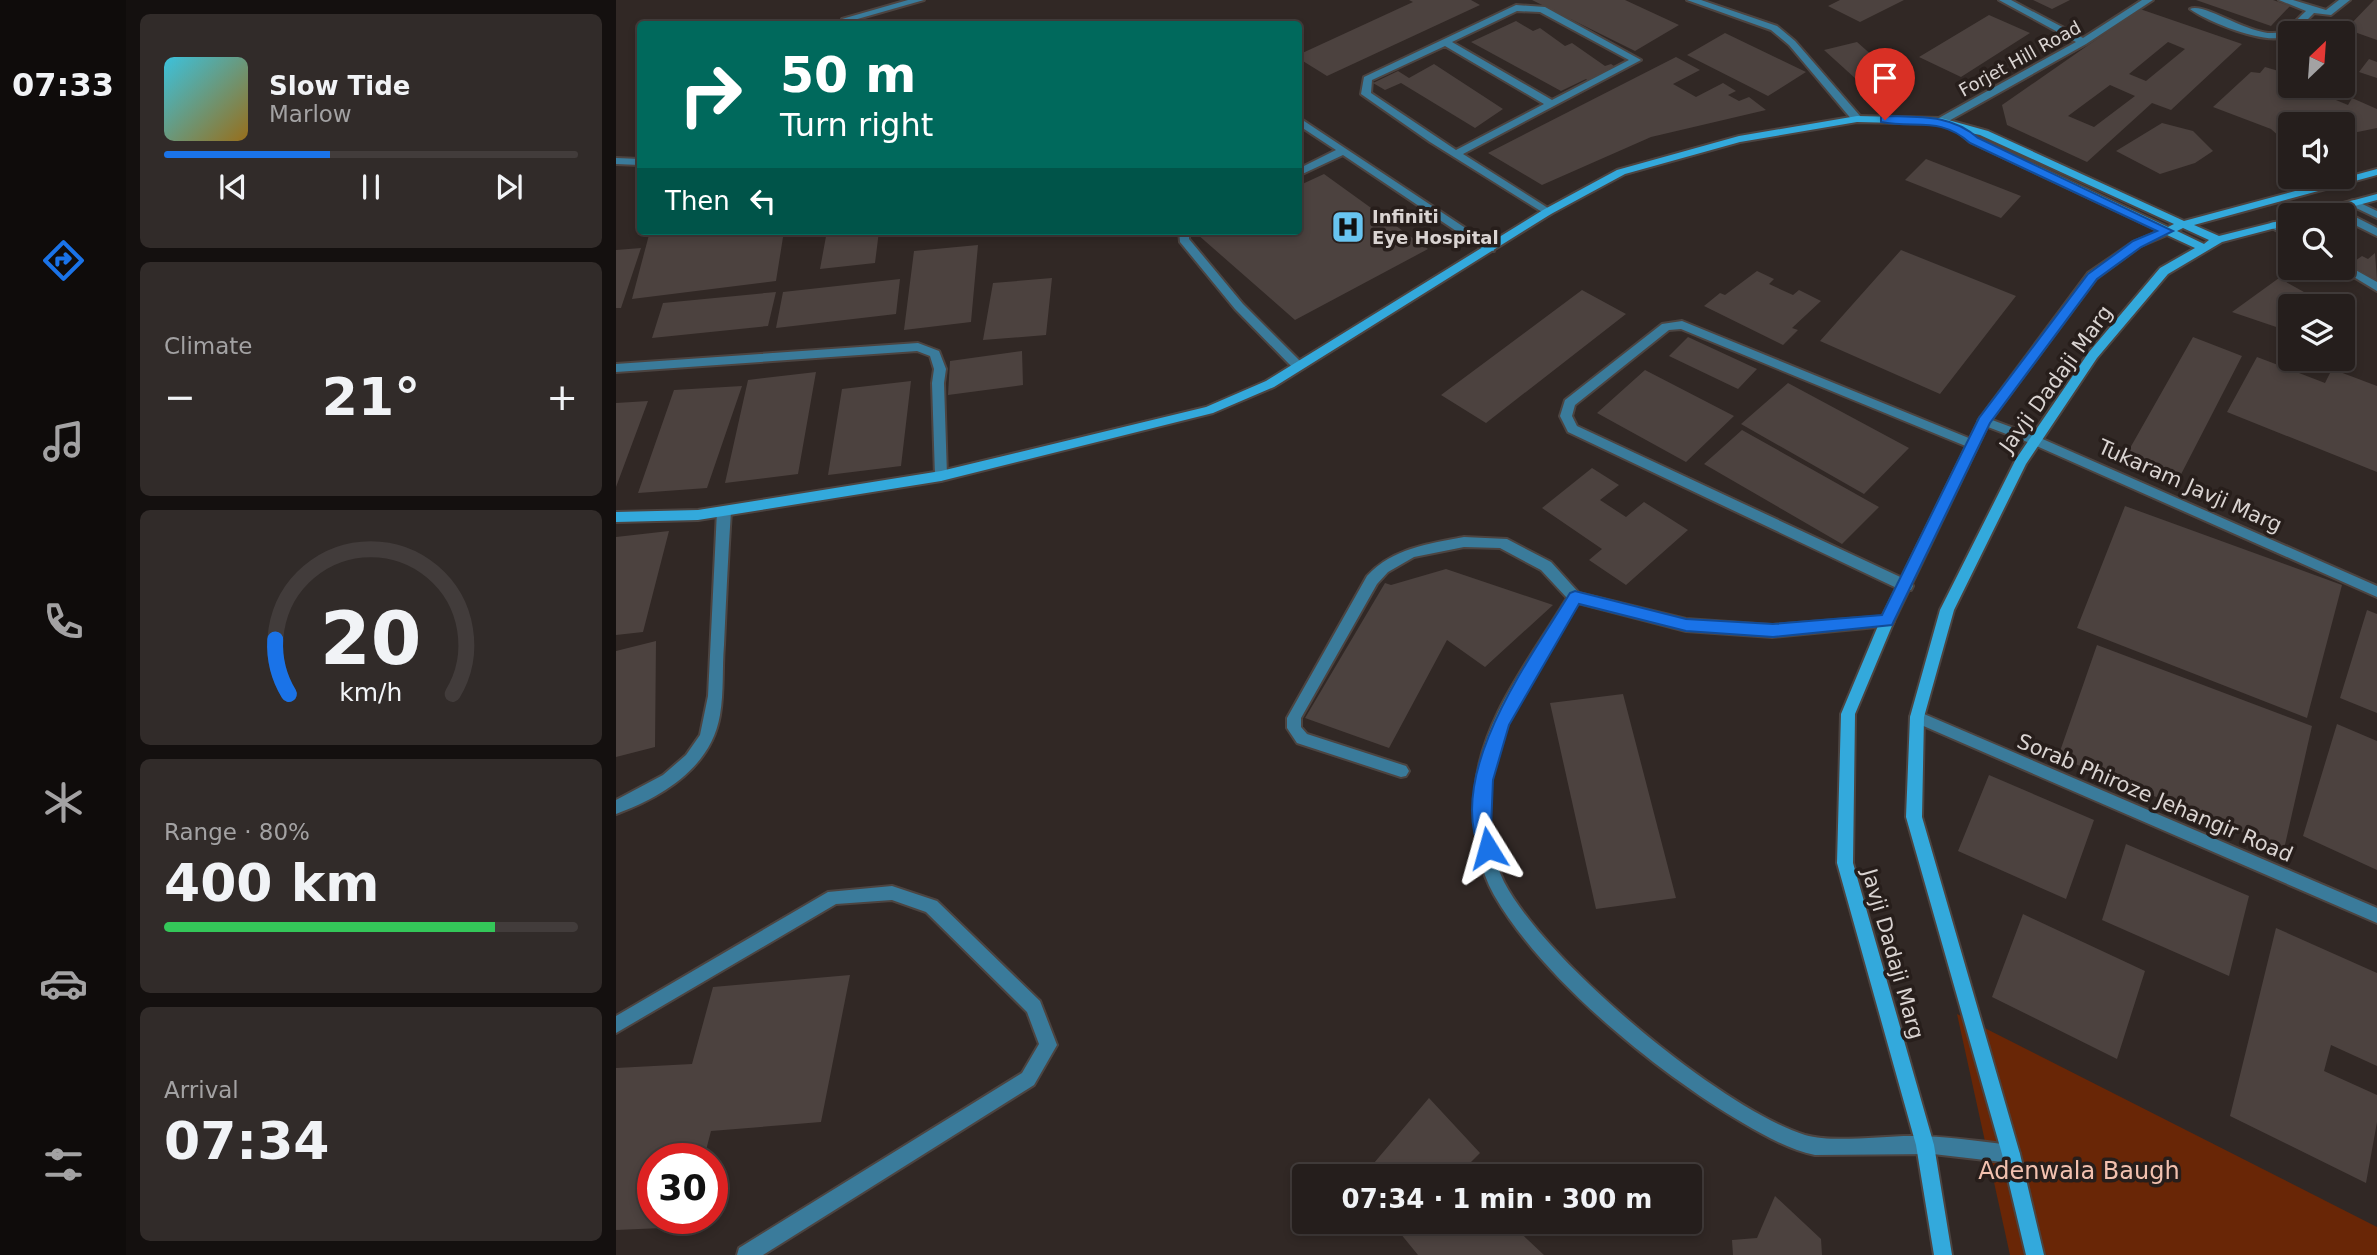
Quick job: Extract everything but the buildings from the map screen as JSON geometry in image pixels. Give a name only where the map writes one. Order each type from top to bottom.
[{"type":"main road","points":[[616,517],[698,515],[941,476],[1209,410],[1270,384],[1548,212],[1621,172],[1739,139],[1857,119],[1941,121],[1961,129],[1984,133],[2218,240]]},
{"type":"main road","points":[[1961,129],[1974,140],[2204,248]]},
{"type":"main road","points":[[2002,153],[2013,146]]},
{"type":"main road","name":"Javji Dadaji Marg","points":[[1943,1255],[1925,1145],[1845,863],[1847,714],[1887,621],[1984,421],[2092,276],[2137,244],[2184,224],[2377,172]]},
{"type":"main road","points":[[2354,203],[2377,198]]},
{"type":"main road","name":"Javji Dadaji Marg","points":[[2035,1255],[2011,1154],[1914,817],[1917,717],[1947,610],[2020,462],[2093,355],[2164,271],[2218,240],[2278,224]]},
{"type":"street","points":[[847,19],[919,0]]},
{"type":"street","points":[[1692,0],[1774,28],[1792,43],[1857,119]]},
{"type":"street","points":[[2004,0],[2082,42]]},
{"type":"street","name":"Forjet Hill Road","points":[[1941,121],[2082,42],[2148,0]]},
{"type":"street","points":[[2284,0],[2328,13],[2345,0]]},
{"type":"street","points":[[1456,153],[1636,60],[1542,9],[1516,8],[1367,79],[1366,94],[1456,153],[1548,212]]},
{"type":"street","points":[[2195,9],[2261,34],[2276,36],[2285,34],[2312,10]]},
{"type":"street","points":[[1445,42],[1551,104]]},
{"type":"street","points":[[1302,123],[1490,249]]},
{"type":"street","points":[[1302,171],[1344,150]]},
{"type":"street","points":[[616,161],[637,162]]},
{"type":"street","points":[[2355,204],[2377,215]]},
{"type":"street","points":[[2355,221],[2377,233]]},
{"type":"street","points":[[2274,225],[2278,227]]},
{"type":"street","points":[[1184,235],[1184,240],[1248,316],[1278,342],[1298,366]]},
{"type":"street","points":[[2355,274],[2377,287]]},
{"type":"street","points":[[1906,586],[1573,429],[1566,416],[1569,403],[1666,327],[1682,325],[1972,444]]},
{"type":"street","points":[[616,368],[918,347],[935,354],[940,369],[938,383],[941,476]]},
{"type":"street","name":"Tukaram Javji Marg","points":[[1984,421],[2034,440],[2377,592]]},
{"type":"street","points":[[616,807],[635,800],[673,775],[695,757],[708,735],[714,703],[724,511]]},
{"type":"street","points":[[1401,771],[1302,739],[1294,728],[1294,718],[1372,580],[1383,568],[1411,553],[1464,542],[1502,543],[1545,566],[1575,597],[1686,625],[1773,631],[1887,621]]},
{"type":"street","points":[[1575,597],[1501,723],[1484,780],[1482,828],[1499,888],[1541,949],[1651,1049],[1725,1103],[1807,1145],[1925,1145],[2011,1154]]},
{"type":"street","name":"Sorab Phiroze Jehangir Road","points":[[1917,717],[2377,916]]},
{"type":"street","points":[[616,1025],[834,897],[892,893],[931,906],[1034,1007],[1048,1045],[1028,1079],[746,1255]]},
{"type":"green space","name":"Adenwala Baugh","points":[[1957,1014],[2377,1227],[2377,1255],[2010,1255]]},
{"type":"place","name":"Infiniti Eye Hospital","points":[[1348,227]]},
{"type":"route","points":[[1488,848],[1482,828],[1484,780],[1501,723],[1575,597],[1686,625],[1773,631],[1887,621],[1984,421],[2092,276],[2137,244],[2167,231],[1974,140],[1961,129],[1941,121],[1885,120]]}]
